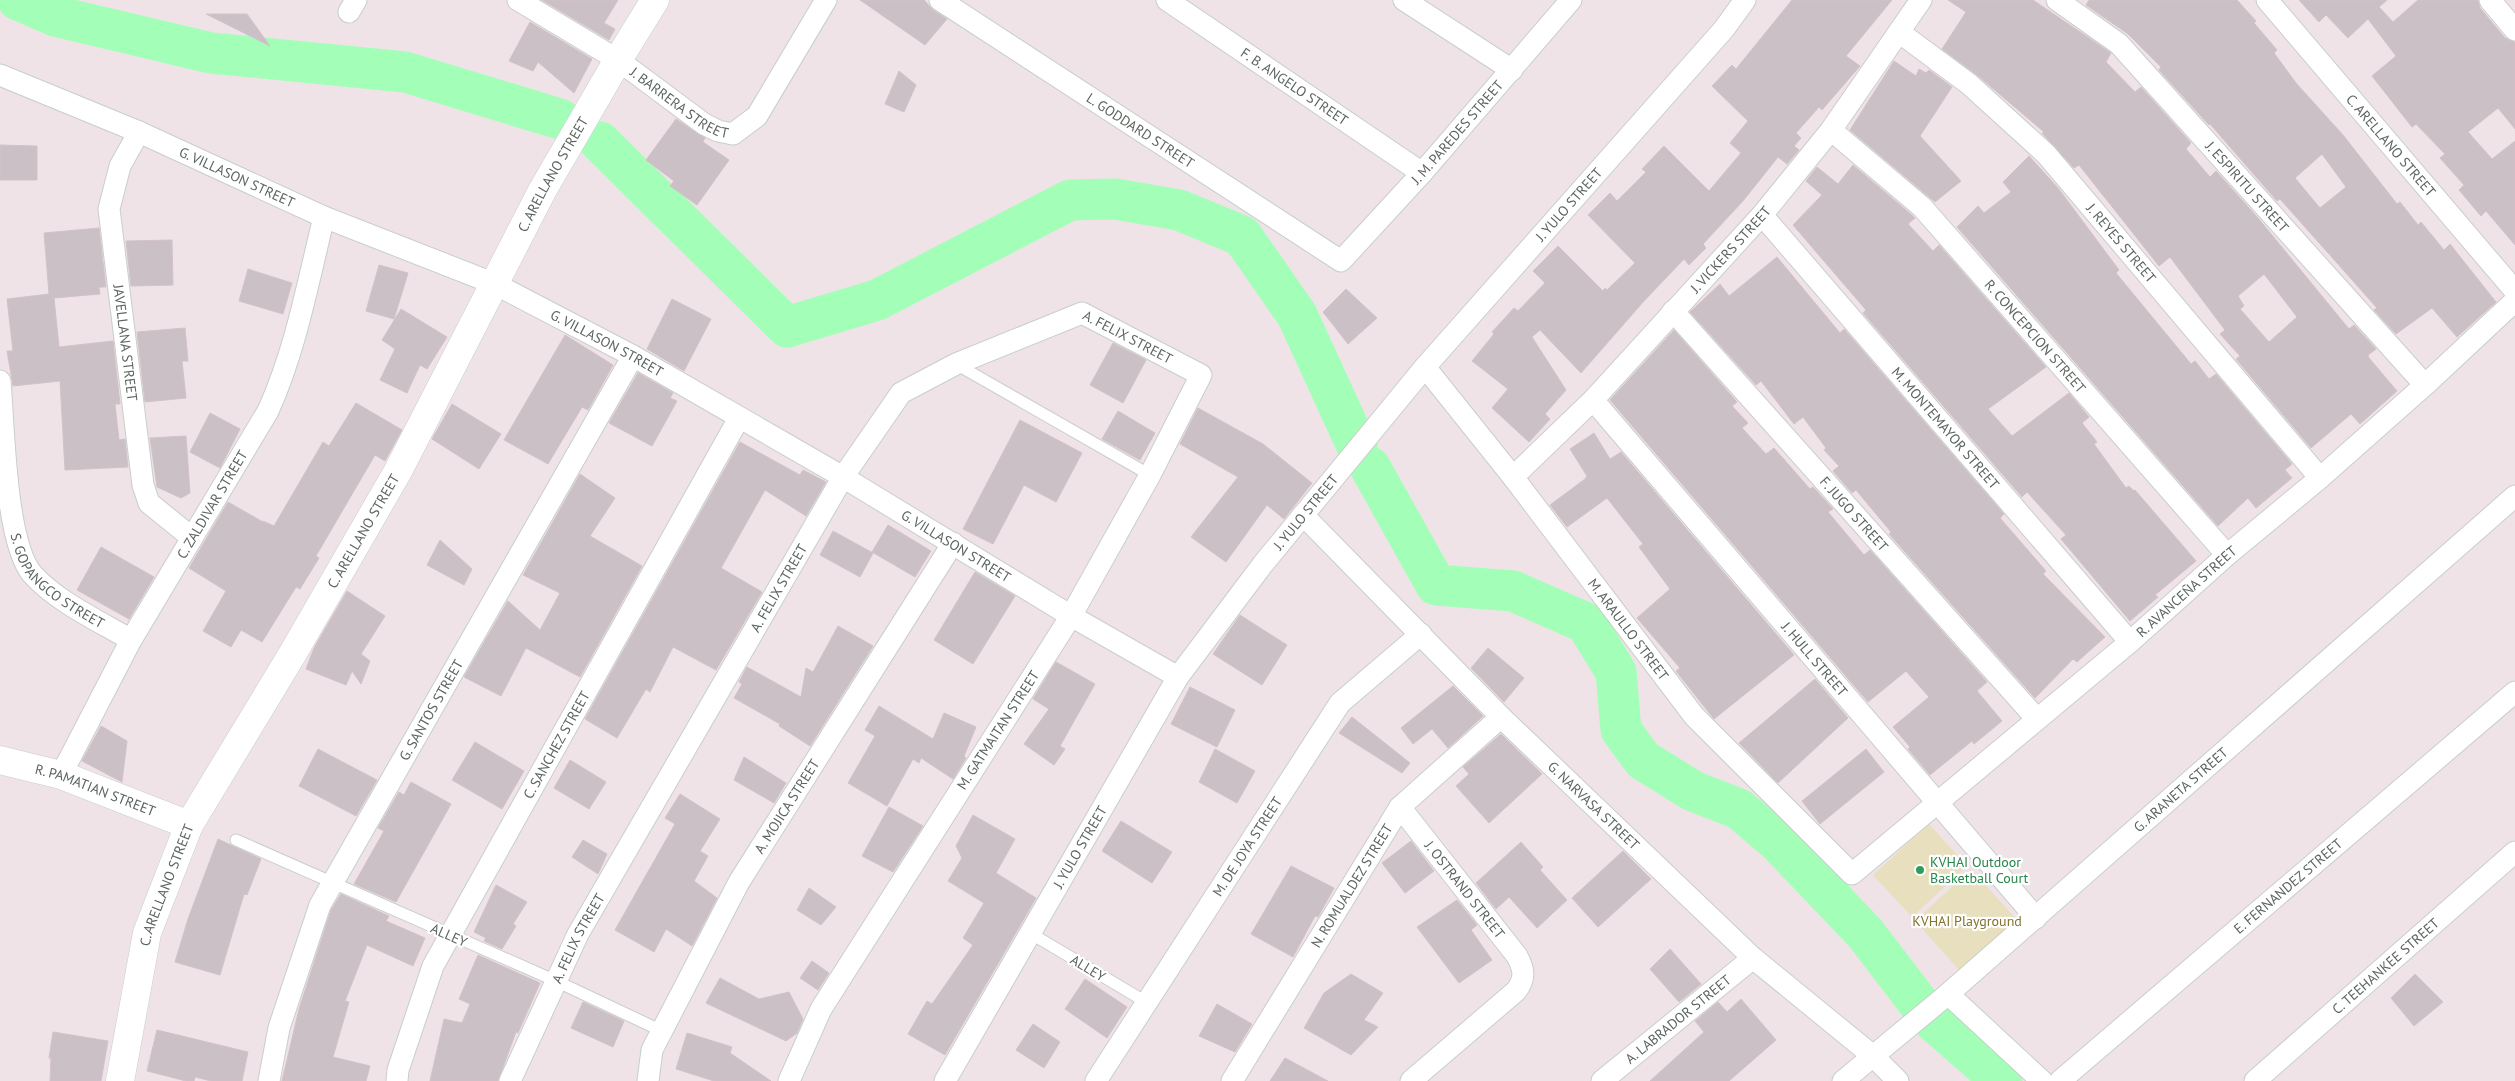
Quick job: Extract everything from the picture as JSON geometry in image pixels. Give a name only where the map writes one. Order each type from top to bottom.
[{"type":"street","points":[[518,0],[618,60]]},
{"type":"street","name":"C. ARELLANO STREET","points":[[120,1081],[147,934],[189,825],[293,653],[398,471],[542,191],[655,0]]},
{"type":"street","name":"J. BARRERA STREET","points":[[618,60],[704,124],[718,131],[733,134],[756,116],[826,0]]},
{"type":"street","name":"L. GODDARD STREET","points":[[940,0],[1341,261]]},
{"type":"street","name":"F. B. ANGELO STREET","points":[[1168,0],[1422,173]]},
{"type":"street","points":[[1404,0],[1512,70]]},
{"type":"street","name":"J. M. PAREDES STREET","points":[[1341,261],[1422,173],[1571,0]]},
{"type":"street","name":"J. YULO STREET","points":[[945,1081],[1178,678],[1263,564],[1425,367],[1724,29],[1745,0]]},
{"type":"street","name":"J. VICKERS STREET","points":[[1513,477],[1593,400],[1762,215],[1831,130],[1921,0]]},
{"type":"street","name":"J. ESPIRITU STREET","points":[[2057,0],[2119,44],[2425,385]]},
{"type":"street","name":"C. ARELLANO STREET","points":[[2267,0],[2515,291]]},
{"type":"street","points":[[2490,0],[2515,30]]},
{"type":"street","name":"J. REYES STREET","points":[[1899,32],[1969,84],[2046,154],[2320,478]]},
{"type":"street","name":"G. VILLASON STREET","points":[[0,76],[139,132],[324,217],[495,284],[633,356],[844,477],[1071,616],[1178,678]]},
{"type":"street","name":"R. CONCEPCION STREET","points":[[1831,130],[1922,207],[2226,555]]},
{"type":"street","name":"JAVELLANA STREET","points":[[139,132],[120,166],[109,208],[143,485],[149,503],[191,537]]},
{"type":"street","name":"M. MONTEMAYOR STREET","points":[[1762,215],[2130,642]]},
{"type":"street","name":"C. ZALDIVAR STREET","points":[[61,775],[131,640],[268,411],[292,348],[324,217]]},
{"type":"street","name":"R. AVANCEÑA STREET","points":[[1852,874],[2036,718],[2130,642],[2226,555],[2320,478],[2425,385],[2515,301]]},
{"type":"street","name":"F. JUGO STREET","points":[[1674,311],[2036,718]]},
{"type":"street","name":"A. FELIX STREET","points":[[510,1081],[578,934],[844,477],[901,393],[956,364],[1082,313],[1116,328],[1202,375]]},
{"type":"street","name":"G. SANTOS STREET","points":[[269,1081],[279,1028],[320,905],[633,356]]},
{"type":"street","name":"M. ARAULLO STREET","points":[[1425,367],[1513,477],[1694,716],[1852,874]]},
{"type":"street","name":"M. GATMAITAN STREET","points":[[789,1081],[820,1009],[1071,616],[1150,475],[1202,375]]},
{"type":"street","name":"S. GOPANGCO STREET","points":[[0,382],[13,525],[19,549],[32,574],[51,592],[131,640]]},
{"type":"street","name":"J. HULL STREET","points":[[1593,400],[2036,918]]},
{"type":"street","name":"C. SANCHEZ STREET","points":[[397,1081],[398,1070],[433,966],[739,418]]},
{"type":"street","name":"G. ARANETA STREET","points":[[1843,1081],[2036,918],[2515,496]]},
{"type":"street","name":"G. NARVASA STREET","points":[[1303,515],[1501,717],[1753,958],[1873,1056],[1898,1081]]},
{"type":"street","name":"A. MOJICA STREET","points":[[648,1081],[652,1050],[739,882],[952,543]]},
{"type":"street","name":"M. DE JOYA STREET","points":[[1096,1081],[1340,703],[1421,634]]},
{"type":"street","name":"E. FERNANDEZ STREET","points":[[2060,1081],[2515,692]]},
{"type":"street","name":"N. ROMUALDEZ STREET","points":[[1232,1081],[1400,807],[1501,717]]},
{"type":"street","name":"R. PAMATIAN STREET","points":[[0,760],[61,775],[189,825]]},
{"type":"street","name":"J. OSTRAND STREET","points":[[1400,807],[1517,956],[1524,974],[1522,983],[1516,991],[1411,1081]]},
{"type":"street","name":"C. TEEHANKEE STREET","points":[[2255,1081],[2515,852]]},
{"type":"street","name":"A. LABRADOR STREET","points":[[1602,1081],[1753,958]]},
{"type":"street","points":[[1948,994],[2042,1081]]},
{"type":"lane","points":[[956,364],[1150,475]]},
{"type":"lane","name":"ALLEY","points":[[236,840],[333,882],[449,936],[556,981],[662,1031]]},
{"type":"lane","name":"ALLEY","points":[[1030,933],[1146,1002]]},
{"type":"green space","name":"KVHAI Outdoor Basketball Court","points":[[1929,824],[1967,866],[1912,917],[1873,875]]},
{"type":"green space","name":"KVHAI Playground","points":[[1971,869],[2018,921],[1962,973],[1915,921]]},
{"type":"building","points":[[542,0],[618,0],[604,23],[615,29],[609,40]]},
{"type":"building","points":[[860,0],[924,0],[933,10],[947,19],[925,45]]},
{"type":"building","points":[[1792,0],[1892,0],[1846,56],[1860,66],[1822,110],[1819,107],[1796,133],[1801,138],[1794,146],[1799,150],[1787,164],[1778,157],[1743,201],[1703,244],[1706,248],[1689,265],[1684,259],[1644,301],[1581,373],[1540,330],[1532,337],[1566,390],[1545,414],[1550,419],[1529,442],[1492,408],[1508,389],[1472,361],[1494,334],[1492,332],[1514,308],[1518,311],[1545,283],[1533,271],[1558,246],[1603,291],[1605,288],[1607,290],[1635,263],[1588,215],[1610,193],[1617,201],[1646,172],[1642,169],[1664,146],[1709,191],[1741,153],[1730,143],[1748,121],[1712,86],[1732,65],[1736,69]]},
{"type":"building","points":[[1948,0],[2033,0],[2111,53],[2106,62],[2135,92],[2141,87],[2191,143],[2186,149],[2210,177],[2216,171],[2258,218],[2349,329],[2354,325],[2376,349],[2368,355],[2369,358],[2397,391],[2360,424],[2351,414],[2311,448],[2236,359],[2240,356],[2220,334],[2225,330],[2170,257],[2159,266],[2079,165],[2074,168],[2042,133],[2044,132],[1977,75],[1942,49],[1966,12]],"holes":[[[2264,274],[2297,317],[2269,342],[2240,309],[2244,306],[2238,296]]]},
{"type":"building","points":[[2089,0],[2237,0],[2256,21],[2254,23],[2277,50],[2274,53],[2296,83],[2343,135],[2397,204],[2400,202],[2418,225],[2421,222],[2444,250],[2450,244],[2496,302],[2457,337],[2432,308],[2396,334],[2374,310],[2377,308],[2280,199],[2277,201],[2210,124],[2159,70],[2161,67],[2128,34],[2086,5]],"holes":[[[2322,154],[2346,187],[2320,208],[2295,178]]]},
{"type":"building","points":[[2299,0],[2387,0],[2379,7],[2393,22],[2418,0],[2478,0],[2480,8],[2505,38],[2515,42],[2515,129],[2498,108],[2468,132],[2492,159],[2515,141],[2515,245],[2486,211],[2481,216],[2459,190],[2464,185],[2440,158],[2445,154],[2416,124],[2412,127],[2372,76],[2396,56],[2368,19],[2348,38],[2326,15],[2319,22]]},
{"type":"building","points":[[206,14],[247,14],[270,46]]},
{"type":"building","points":[[530,22],[592,59],[574,93],[538,62],[533,71],[509,61]]},
{"type":"building","points":[[1894,61],[1916,76],[1919,69],[1926,73],[1929,70],[1952,87],[1920,136],[1961,181],[1935,202],[1850,130]]},
{"type":"building","points":[[899,71],[916,85],[904,112],[885,104]]},
{"type":"building","points":[[676,119],[705,138],[703,142],[729,160],[697,205],[670,186],[674,181],[646,160]]},
{"type":"building","points":[[0,145],[37,146],[37,180],[0,180]]},
{"type":"building","points":[[2029,156],[2058,188],[2119,270],[2116,273],[2191,364],[2195,361],[2209,379],[2216,374],[2292,464],[2285,470],[2292,478],[2256,508],[2248,498],[2218,526],[1957,227],[1978,206],[1984,213],[2011,192],[2003,182]]},
{"type":"building","points":[[1853,165],[1915,218],[1908,224],[1933,251],[1939,245],[2046,367],[1988,409],[2012,436],[2069,393],[2089,417],[2082,423],[2097,442],[2094,444],[2126,488],[2129,486],[2135,490],[2196,561],[2155,595],[2158,597],[2130,621],[2061,539],[2066,535],[2027,492],[2022,497],[1863,313],[1866,310],[1793,225],[1822,195],[1806,181],[1817,167],[1838,184]]},
{"type":"building","points":[[99,228],[106,287],[99,287],[100,294],[54,298],[59,347],[113,341],[120,404],[115,404],[119,440],[125,439],[128,467],[65,470],[60,381],[13,386],[7,351],[13,351],[7,299],[49,294],[44,233]]},
{"type":"building","points":[[172,240],[173,285],[131,286],[126,241]]},
{"type":"building","points":[[1777,257],[1840,333],[1844,329],[2004,514],[2000,518],[2046,571],[2043,574],[2105,637],[2077,662],[2073,659],[2035,698],[1889,534],[1891,532],[1856,490],[1852,493],[1833,471],[1839,466],[1824,450],[1826,448],[1803,417],[1794,424],[1761,381],[1756,385],[1690,312],[1720,284],[1729,296]]},
{"type":"building","points":[[379,265],[408,273],[394,319],[366,311]]},
{"type":"building","points":[[248,269],[292,283],[283,314],[239,301]]},
{"type":"building","points":[[1346,289],[1377,318],[1348,344],[1323,312]]},
{"type":"building","points":[[672,299],[711,319],[684,371],[647,349]]},
{"type":"building","points":[[401,309],[447,337],[427,369],[420,365],[407,393],[380,380],[395,349],[382,340]]},
{"type":"building","points":[[185,328],[188,361],[182,361],[186,398],[145,402],[137,332]]},
{"type":"building","points":[[1674,330],[1737,402],[1732,406],[1748,423],[1742,428],[1766,454],[1774,448],[1810,489],[1813,487],[1833,509],[1828,512],[1864,555],[1870,550],[1987,682],[1977,691],[2002,721],[1974,744],[1972,741],[1930,775],[1908,749],[1910,747],[1893,727],[1929,697],[1906,671],[1868,702],[1610,400]]},
{"type":"building","points":[[565,335],[613,365],[588,410],[582,407],[548,464],[504,440]]},
{"type":"building","points":[[1113,343],[1146,360],[1123,403],[1090,385]]},
{"type":"building","points":[[638,373],[673,393],[670,398],[677,401],[652,446],[609,423]]},
{"type":"building","points":[[356,403],[402,430],[385,461],[375,455],[316,556],[319,558],[300,589],[296,587],[262,642],[241,630],[231,647],[203,631],[226,591],[189,568],[228,502],[263,522],[274,526],[323,442],[329,446]]},
{"type":"building","points":[[452,404],[501,434],[479,469],[432,439]]},
{"type":"building","points":[[1198,408],[1263,444],[1312,483],[1284,519],[1267,505],[1226,562],[1191,537],[1238,477],[1180,444]]},
{"type":"building","points":[[1118,411],[1155,433],[1140,460],[1102,439]]},
{"type":"building","points":[[210,413],[240,429],[220,468],[190,452]]},
{"type":"building","points":[[1020,420],[1082,453],[1056,502],[1024,485],[993,544],[963,529]]},
{"type":"building","points":[[1594,433],[1610,459],[1621,452],[1794,655],[1714,719],[1676,671],[1680,668],[1637,618],[1670,589],[1639,547],[1643,544],[1607,498],[1567,527],[1550,505],[1587,476],[1570,449]]},
{"type":"building","points":[[186,436],[190,493],[181,498],[157,487],[150,438]]},
{"type":"building","points":[[740,442],[800,475],[803,470],[826,482],[806,516],[765,490],[721,568],[762,592],[716,670],[673,647],[650,692],[646,689],[617,738],[585,719]]},
{"type":"building","points":[[580,474],[615,498],[590,536],[642,566],[580,677],[526,648],[501,696],[464,677],[508,601],[540,630],[560,593],[523,575]]},
{"type":"building","points":[[888,525],[931,551],[915,577],[872,552]]},
{"type":"building","points":[[833,531],[873,553],[860,577],[820,555]]},
{"type":"building","points":[[440,540],[472,569],[464,585],[427,565]]},
{"type":"building","points":[[101,547],[154,577],[129,619],[77,590]]},
{"type":"building","points":[[975,572],[1015,596],[973,664],[934,640]]},
{"type":"building","points":[[347,591],[385,616],[361,654],[370,661],[361,684],[352,671],[346,685],[306,669],[314,648]]},
{"type":"building","points":[[1240,615],[1287,645],[1262,685],[1213,654]]},
{"type":"building","points":[[838,626],[873,646],[810,746],[779,726],[780,724],[734,698],[742,684],[739,682],[747,667],[801,697],[806,668],[813,672]]},
{"type":"building","points":[[1488,648],[1524,678],[1504,702],[1471,668]]},
{"type":"building","points":[[1056,662],[1095,684],[1060,746],[1065,749],[1054,765],[1024,744],[1049,709],[1033,699]]},
{"type":"building","points":[[1815,679],[1848,718],[1778,783],[1739,743]]},
{"type":"building","points":[[1453,686],[1483,716],[1448,748],[1432,729],[1413,744],[1401,728]]},
{"type":"building","points":[[1190,687],[1235,710],[1217,747],[1171,724]]},
{"type":"building","points":[[879,706],[933,739],[944,713],[976,727],[964,756],[966,758],[953,779],[921,758],[919,763],[913,759],[887,806],[848,783],[875,736],[865,730]]},
{"type":"building","points":[[1352,717],[1410,763],[1402,773],[1339,733]]},
{"type":"building","points":[[101,726],[127,741],[122,782],[82,761]]},
{"type":"building","points":[[1501,734],[1542,774],[1489,823],[1456,786],[1469,774],[1463,767]]},
{"type":"building","points":[[475,742],[524,771],[502,809],[452,780]]},
{"type":"building","points":[[318,749],[377,780],[356,816],[299,786]]},
{"type":"building","points":[[1215,749],[1255,771],[1237,803],[1199,782]]},
{"type":"building","points":[[1866,749],[1884,772],[1820,824],[1802,801]]},
{"type":"building","points":[[744,757],[786,783],[774,803],[734,780]]},
{"type":"building","points":[[570,760],[606,782],[589,809],[554,788]]},
{"type":"building","points":[[411,782],[451,804],[396,902],[354,884],[384,831],[378,828],[399,792],[404,795]]},
{"type":"building","points":[[680,794],[720,819],[700,851],[708,856],[694,881],[717,898],[692,946],[666,929],[654,952],[615,930],[675,824],[665,818]]},
{"type":"building","points":[[889,807],[923,826],[893,872],[862,856]]},
{"type":"building","points":[[973,815],[1015,839],[996,873],[1036,898],[945,1055],[908,1034],[927,1001],[932,1004],[973,945],[963,938],[984,903],[948,881],[962,858],[956,846]]},
{"type":"building","points":[[1121,821],[1172,852],[1152,883],[1102,851]]},
{"type":"building","points":[[218,839],[261,859],[247,895],[244,894],[220,975],[175,962],[188,919]]},
{"type":"building","points":[[583,840],[607,854],[598,874],[572,857]]},
{"type":"building","points":[[1411,841],[1434,871],[1405,893],[1382,863]]},
{"type":"building","points":[[1521,842],[1543,867],[1540,870],[1567,900],[1537,928],[1509,897],[1496,909],[1476,883]]},
{"type":"building","points":[[1623,851],[1651,879],[1598,927],[1572,898]]},
{"type":"building","points":[[1291,866],[1334,888],[1318,917],[1315,916],[1293,957],[1251,934]]},
{"type":"building","points":[[496,885],[527,902],[513,924],[516,926],[502,949],[484,941],[486,938],[474,932]]},
{"type":"building","points":[[809,888],[836,907],[821,925],[797,910]]},
{"type":"building","points":[[341,894],[389,916],[386,921],[425,938],[413,966],[367,945],[345,1001],[349,1002],[333,1057],[370,1066],[366,1081],[282,1081],[299,1009],[331,910]]},
{"type":"building","points":[[1457,900],[1477,925],[1471,930],[1492,960],[1459,983],[1417,927]]},
{"type":"building","points":[[1670,949],[1701,984],[1679,1002],[1650,969]]},
{"type":"building","points":[[478,955],[540,983],[518,1033],[516,1032],[498,1081],[430,1081],[444,1019],[462,1023],[470,1004],[459,999]]},
{"type":"building","points":[[812,961],[829,973],[818,990],[800,978]]},
{"type":"building","points":[[1351,974],[1383,993],[1364,1020],[1378,1027],[1351,1055],[1304,1028],[1324,993]]},
{"type":"building","points":[[2415,974],[2443,1002],[2414,1026],[2391,998]]},
{"type":"building","points":[[720,978],[759,999],[789,992],[803,1019],[797,1033],[786,1041],[706,1003]]},
{"type":"building","points":[[1085,979],[1127,1007],[1107,1038],[1065,1009]]},
{"type":"building","points":[[1741,999],[1776,1040],[1729,1081],[1650,1081],[1704,1032],[1695,1021],[1718,1002],[1727,1012]]},
{"type":"building","points":[[583,1002],[624,1021],[613,1047],[571,1028]]},
{"type":"building","points":[[1217,1004],[1252,1024],[1235,1052],[1199,1036]]},
{"type":"building","points":[[1033,1024],[1060,1042],[1044,1068],[1016,1050]]},
{"type":"building","points":[[157,1030],[248,1052],[242,1081],[211,1081],[195,1077],[194,1081],[186,1081],[147,1071]]},
{"type":"building","points":[[53,1032],[108,1041],[101,1081],[50,1081],[51,1058],[49,1058]]},
{"type":"building","points":[[687,1033],[732,1047],[730,1053],[771,1081],[714,1081],[676,1069]]},
{"type":"building","points":[[1285,1058],[1328,1081],[1270,1081]]},
{"type":"waterway","points":[[18,0],[55,16],[211,53],[405,72],[560,119]]},
{"type":"waterway","points":[[600,142],[787,327],[877,300],[1070,200],[1115,199],[1179,210],[1242,236],[1297,315],[1357,446]]},
{"type":"waterway","points":[[1370,467],[1436,585],[1513,591],[1586,623],[1616,672],[1621,730],[1643,760],[1693,791],[1739,809],[1777,841],[1865,933],[1920,1005]]},
{"type":"waterway","points":[[1930,1018],[2002,1081]]},
{"type":"place","name":"KVHAI Outdoor Basketball Court","points":[[1920,870]]}]
